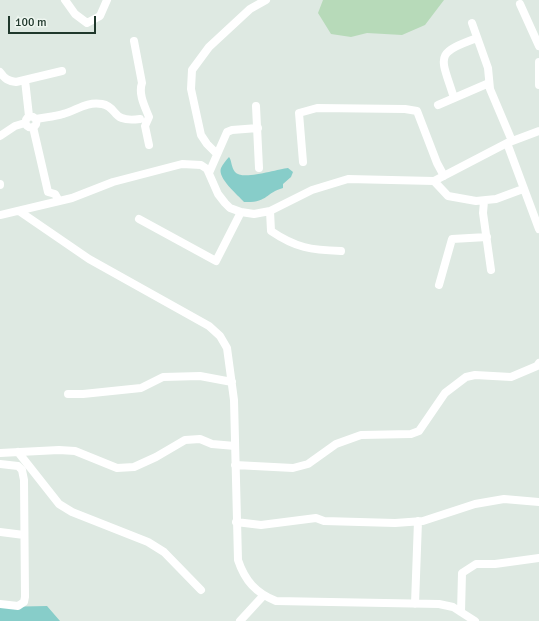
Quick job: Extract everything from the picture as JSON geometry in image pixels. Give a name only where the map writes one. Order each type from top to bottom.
[{"type":"street","points":[[65,0],[75,14],[87,23],[100,16],[107,0]]},
{"type":"street","points":[[217,154],[206,144],[201,135],[191,89],[192,70],[209,47],[250,9],[266,0]]},
{"type":"street","points":[[520,4],[539,46]]},
{"type":"street","points":[[472,23],[488,68],[490,89],[509,142],[523,189],[539,229]]},
{"type":"street","points":[[454,98],[443,63],[445,54],[452,47],[477,38]]},
{"type":"street","points":[[134,41],[142,83],[141,87],[144,110],[141,112],[142,122],[149,145]]},
{"type":"street","points":[[539,62],[539,85]]},
{"type":"street","points":[[0,72],[4,78],[9,81],[24,80],[62,71]]},
{"type":"street","points":[[24,80],[31,121],[48,192]]},
{"type":"street","points":[[438,105],[489,83]]},
{"type":"street","points":[[0,136],[15,126],[65,114],[76,108],[97,104],[107,106],[122,119],[142,122]]},
{"type":"street","points":[[256,106],[258,128],[256,141],[259,168]]},
{"type":"street","points":[[303,162],[299,113],[317,108],[405,109],[417,111],[437,163],[444,176]]},
{"type":"street","points":[[209,173],[227,132],[232,130],[258,128]]},
{"type":"street","points":[[0,214],[19,211],[86,194],[113,182],[182,164],[201,165],[207,169],[218,194],[230,208],[241,212],[254,214],[270,211],[312,190],[348,179],[434,181],[509,142],[539,131]]},
{"type":"street","points":[[434,181],[448,196],[484,201],[523,189]]},
{"type":"street","points":[[48,192],[55,194],[59,201]]},
{"type":"street","points":[[42,205],[44,195],[48,192]]},
{"type":"street","points":[[484,201],[491,270]]},
{"type":"street","points":[[19,211],[89,259],[209,326],[220,336],[227,348],[234,400],[238,560],[243,574],[251,586],[263,596],[276,601],[439,604],[453,607],[475,621]]},
{"type":"street","points":[[270,211],[271,231],[286,241],[312,250],[341,251]]},
{"type":"street","points":[[139,219],[216,262],[241,212]]},
{"type":"street","points":[[439,285],[452,239],[487,237]]},
{"type":"street","points":[[235,465],[293,468],[308,464],[336,444],[361,435],[411,434],[419,430],[445,393],[466,377],[476,375],[511,378],[536,366],[539,363]]},
{"type":"street","points":[[68,394],[141,388],[153,383],[163,376],[200,376],[232,382]]},
{"type":"street","points":[[0,453],[59,450],[75,452],[117,468],[134,467],[156,457],[185,440],[200,439],[212,444],[235,446]]},
{"type":"street","points":[[18,452],[59,504],[72,512],[148,542],[164,552],[200,590]]},
{"type":"street","points":[[0,464],[18,466],[22,470],[24,480],[24,602],[18,606],[0,604]]},
{"type":"street","points":[[236,522],[261,525],[316,518],[324,521],[418,521],[475,504],[504,499],[539,502]]},
{"type":"street","points":[[415,604],[418,521]]},
{"type":"street","points":[[0,532],[24,535]]},
{"type":"street","points":[[461,612],[462,573],[476,564],[495,564],[514,560],[539,558]]},
{"type":"street","points":[[240,621],[263,596]]},
{"type":"green space","points":[[323,0],[444,0],[425,25],[402,35],[367,33],[351,37],[331,34],[318,13]]},
{"type":"water","points":[[229,157],[235,172],[239,174],[252,175],[288,168],[293,172],[291,177],[283,184],[283,188],[258,201],[244,202],[222,177],[221,168]]},
{"type":"water","points":[[47,606],[60,621],[0,621],[0,607]]}]
